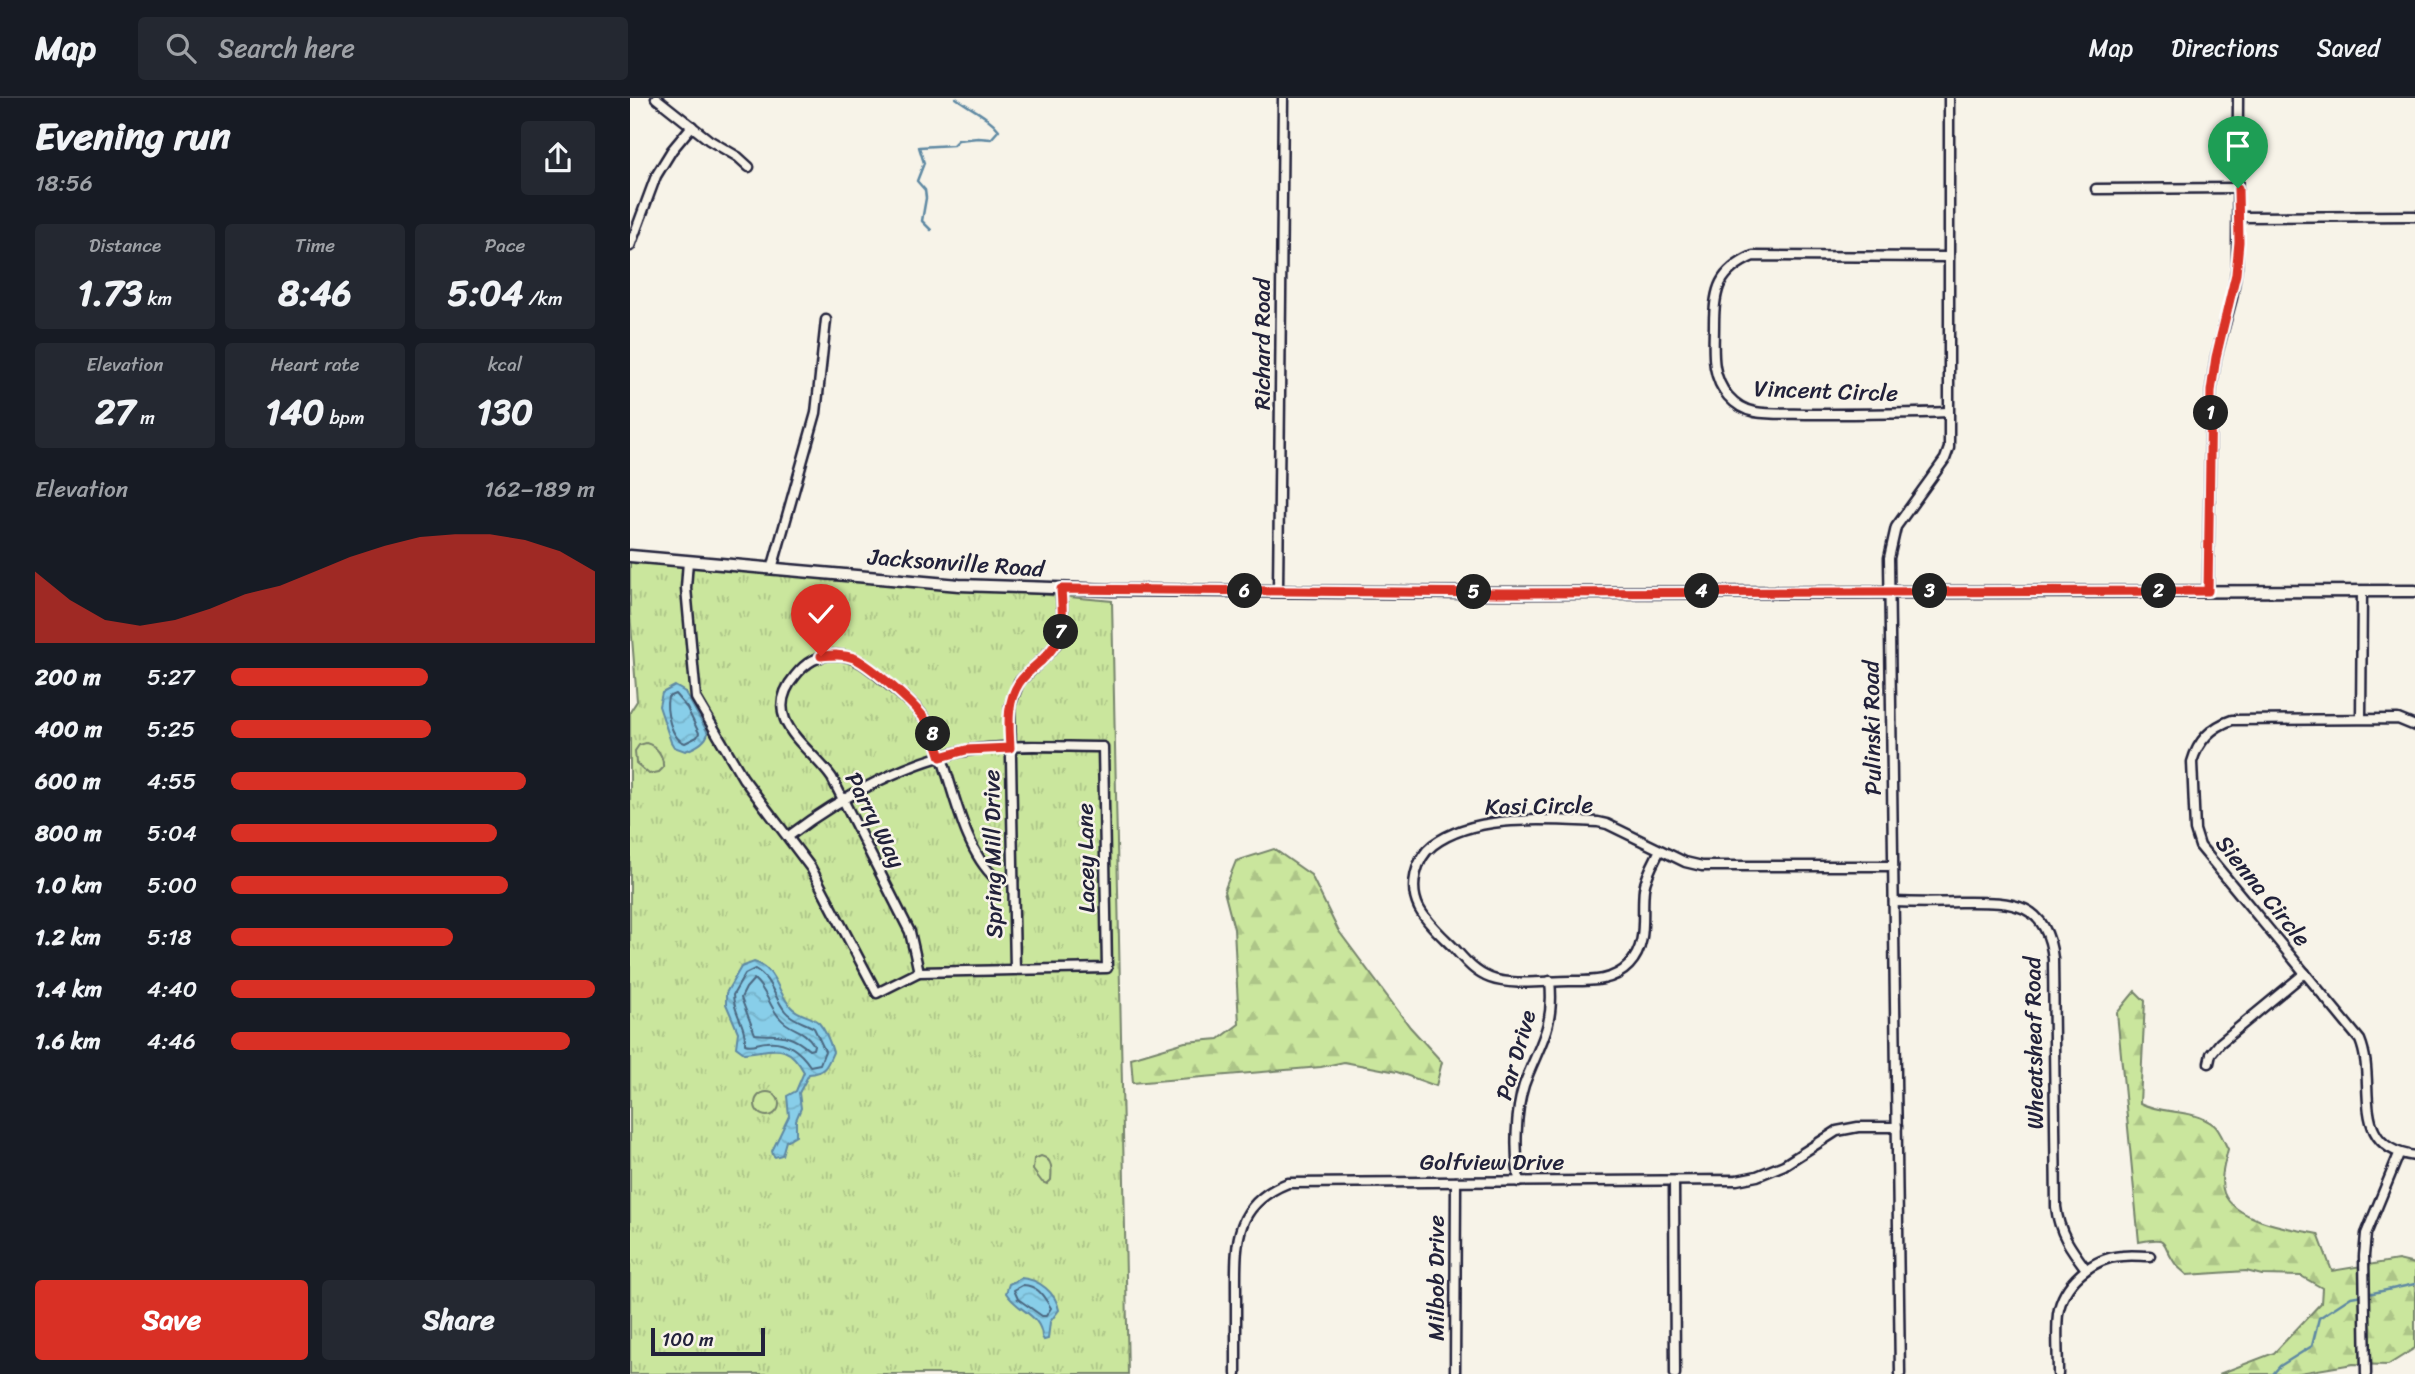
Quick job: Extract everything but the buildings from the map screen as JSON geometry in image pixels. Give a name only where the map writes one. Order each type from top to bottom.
[{"type":"main road","name":"Jacksonville Road","points":[[630,556],[959,585],[1061,589],[1499,593],[2415,592]]},
{"type":"street","points":[[656,98],[749,167]]},
{"type":"street","name":"Richard Road","points":[[1278,591],[1283,98]]},
{"type":"street","name":"Pulinski Road","points":[[1900,1374],[1889,558],[1893,536],[1901,518],[1945,459],[1949,448],[1949,98]]},
{"type":"street","points":[[2208,591],[2211,391],[2216,357],[2236,274],[2239,217],[2238,98]]},
{"type":"street","points":[[630,246],[656,176],[692,126]]},
{"type":"street","points":[[2096,189],[2238,188]]},
{"type":"street","points":[[2239,217],[2415,216]]},
{"type":"street","name":"Vincent Circle","points":[[1948,412],[1832,414],[1760,412],[1745,409],[1726,394],[1716,376],[1714,300],[1722,280],[1733,267],[1760,255],[1949,257]]},
{"type":"street","points":[[772,569],[816,413],[826,320]]},
{"type":"street","points":[[688,561],[686,588],[696,698],[748,786],[789,836],[823,888],[877,993],[919,972],[1015,969]]},
{"type":"street","name":"Spring Mill Drive","points":[[1015,969],[1010,706],[1019,682],[1059,640],[1063,624],[1061,589]]},
{"type":"street","points":[[2361,718],[2362,591]]},
{"type":"street","name":"Parry Way","points":[[919,972],[910,932],[844,800],[825,767],[798,742],[786,721],[784,708],[787,688],[799,670],[821,656],[842,655],[864,664],[924,716],[931,729],[960,816],[983,863],[995,878],[1013,881]]},
{"type":"street","name":"Sienna Circle","points":[[2399,1154],[2380,1139],[2369,1120],[2367,1061],[2360,1040],[2200,846],[2194,830],[2192,762],[2204,737],[2218,726],[2232,720],[2398,719],[2415,726]]},
{"type":"street","name":"Lacey Lane","points":[[1010,748],[1103,747],[1107,968],[1015,969]]},
{"type":"street","points":[[789,836],[844,800],[900,772],[966,750],[1010,748]]},
{"type":"street","name":"Kasi Circle","points":[[1660,850],[1644,890],[1641,944],[1629,965],[1609,978],[1594,981],[1495,980],[1478,973],[1468,964],[1418,905],[1415,879],[1424,854],[1436,843],[1492,822],[1598,822],[1660,850],[1685,862],[1702,866],[1893,866]]},
{"type":"street","name":"Wheatsheaf Road","points":[[1894,902],[2006,902],[2025,908],[2044,926],[2053,959],[2057,1221],[2064,1238],[2086,1269]]},
{"type":"street","points":[[2208,1063],[2220,1043],[2305,973]]},
{"type":"street","name":"Par Drive","points":[[1519,1182],[1520,1101],[1548,1028],[1550,981]]},
{"type":"street","name":"Golfview Drive","points":[[1236,1374],[1236,1243],[1246,1215],[1258,1201],[1276,1188],[1297,1182],[1737,1180],[1757,1176],[1784,1165],[1837,1130],[1897,1126]]},
{"type":"street","points":[[2366,1374],[2366,1234],[2399,1154],[2415,1156]]},
{"type":"street","name":"Milbob Drive","points":[[1455,1374],[1456,1181]]},
{"type":"street","points":[[1674,1181],[1675,1374]]},
{"type":"street","points":[[2058,1374],[2059,1312],[2066,1292],[2086,1269],[2099,1262],[2115,1257],[2150,1256]]},
{"type":"green space","points":[[630,556],[1112,601],[1128,1374],[630,1374],[630,712],[637,701],[630,612]]},
{"type":"green space","points":[[646,743],[653,746],[661,756],[663,768],[659,772],[649,774],[636,763],[635,751],[639,745]]},
{"type":"green space","points":[[1274,849],[1311,875],[1338,930],[1410,1027],[1442,1062],[1436,1086],[1397,1072],[1344,1062],[1321,1067],[1133,1083],[1131,1058],[1185,1042],[1219,1039],[1239,1024],[1234,929],[1224,891],[1236,861]]},
{"type":"green space","points":[[2135,991],[2145,1001],[2140,1103],[2196,1116],[2214,1125],[2228,1149],[2222,1182],[2230,1203],[2251,1217],[2265,1222],[2318,1234],[2332,1271],[2398,1260],[2415,1264],[2415,1348],[2388,1365],[2353,1364],[2294,1374],[2219,1374],[2274,1353],[2321,1303],[2322,1288],[2301,1276],[2262,1275],[2246,1271],[2187,1275],[2175,1264],[2163,1242],[2139,1242],[2117,1013]]},
{"type":"green space","points":[[767,1092],[776,1095],[779,1104],[776,1113],[767,1116],[758,1113],[755,1104],[758,1095]]},
{"type":"green space","points":[[1041,1156],[1051,1165],[1051,1180],[1047,1184],[1042,1182],[1033,1170],[1034,1159]]},
{"type":"water","points":[[675,686],[685,692],[708,733],[702,742],[685,751],[674,747],[671,742],[659,706],[662,693]]},
{"type":"water","points":[[754,962],[772,975],[791,1007],[819,1023],[833,1052],[825,1068],[809,1074],[799,1093],[801,1108],[796,1120],[796,1135],[786,1141],[782,1155],[775,1157],[772,1151],[789,1116],[787,1096],[796,1091],[804,1072],[792,1055],[785,1051],[744,1053],[736,1047],[738,1032],[726,1004],[726,993],[741,967]]},
{"type":"water","points":[[1021,1278],[1040,1284],[1057,1304],[1059,1310],[1050,1322],[1048,1339],[1044,1340],[1038,1323],[1006,1293],[1009,1284]]},
{"type":"waterway","points":[[931,230],[922,221],[926,198],[925,190],[917,181],[924,163],[919,147],[953,145],[958,140],[991,139],[999,130],[956,98]]},
{"type":"waterway","points":[[2368,1294],[2415,1284]]},
{"type":"waterway","points":[[2273,1374],[2280,1366],[2312,1346],[2319,1318],[2351,1297],[2362,1295]]},
{"type":"route","points":[[821,656],[851,657],[877,674],[924,716],[941,757],[966,750],[1010,748],[1010,706],[1014,693],[1019,682],[1059,640],[1063,624],[1061,589],[1499,593],[2208,591],[2211,391],[2220,338],[2236,274],[2239,242],[2238,188]]}]
